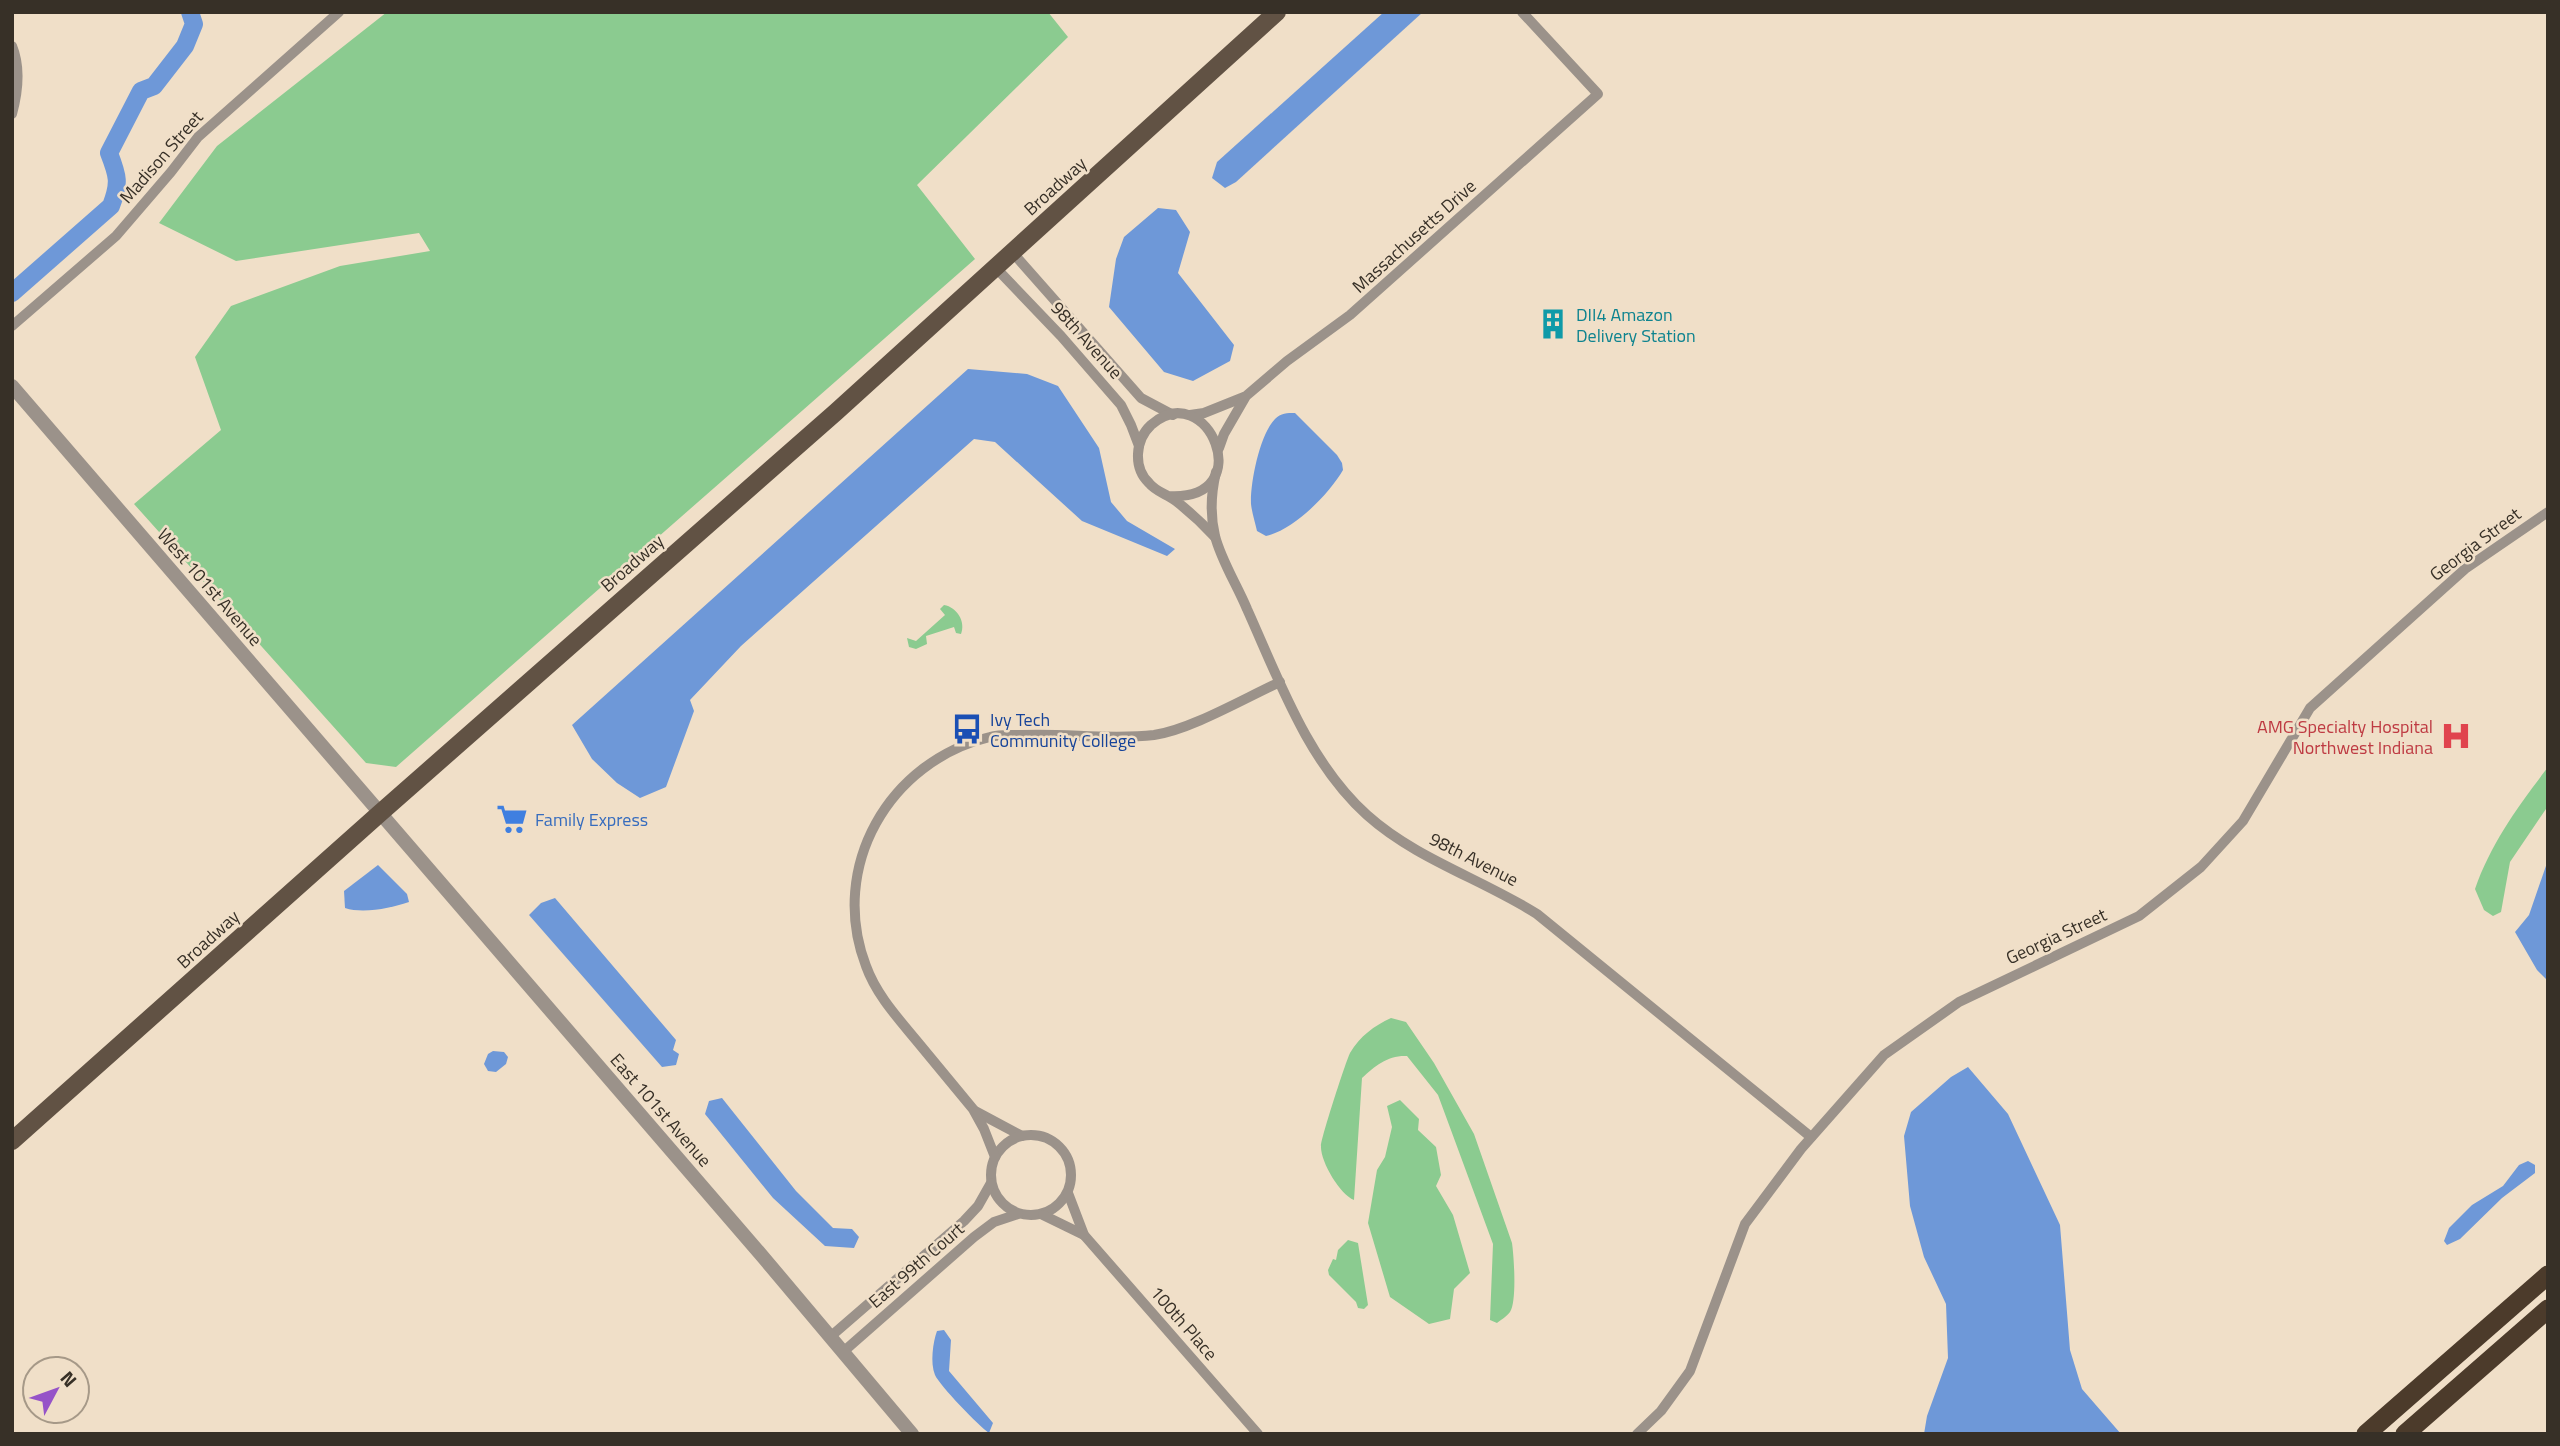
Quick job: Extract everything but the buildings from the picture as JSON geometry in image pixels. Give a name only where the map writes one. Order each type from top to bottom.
[{"type":"highway","points":[[2366,1434],[2548,1275]]},
{"type":"highway","points":[[2404,1434],[2548,1308]]},
{"type":"main road","name":"Broadway","points":[[12,1141],[836,412],[1277,12]]},
{"type":"street","name":"Madison Street","points":[[12,326],[116,236],[198,136],[339,12]]},
{"type":"street","name":"Massachusetts Drive","points":[[1247,396],[1287,361],[1350,315],[1598,94],[1522,12]]},
{"type":"street","points":[[12,46],[18,73],[18,94],[12,114]]},
{"type":"street","name":"98th Avenue","points":[[1013,253],[1141,398],[1179,415],[1196,419],[1207,426],[1219,448],[1212,491],[1215,537]]},
{"type":"street","name":"98th Avenue","points":[[996,268],[1061,336],[1121,405],[1139,446],[1138,458],[1147,482],[1200,520],[1215,537],[1280,682],[1315,751],[1332,776],[1368,816],[1394,837],[1538,914],[1811,1137]]},
{"type":"street","name":"West 101st Avenue","points":[[12,386],[379,814]]},
{"type":"street","points":[[1139,446],[1151,425],[1161,419],[1205,414],[1247,396]]},
{"type":"street","points":[[1219,448],[1247,396]]},
{"type":"street","points":[[1169,496],[1197,492],[1208,484],[1216,472]]},
{"type":"street","name":"Georgia Street","points":[[1637,1434],[1661,1410],[1690,1371],[1745,1224],[1811,1137],[1884,1055],[1959,1002],[2139,916],[2201,867],[2243,821],[2310,708],[2465,569],[2548,512]]},
{"type":"street","points":[[995,1157],[973,1109],[883,1000],[866,967],[856,933],[853,895],[862,852],[881,812],[904,785],[935,759],[958,747],[992,736],[1056,733],[1081,737],[1157,735],[1183,727],[1280,682]]},
{"type":"street","name":"East 101st Avenue","points":[[379,814],[912,1434]]},
{"type":"street","points":[[973,1109],[1021,1136]]},
{"type":"street","points":[[1037,1135],[1051,1140],[1063,1150],[1070,1163],[1072,1179],[1068,1193],[1053,1210],[1042,1215],[1018,1214],[1006,1207],[996,1196],[991,1183],[995,1157],[1006,1143],[1021,1136],[1037,1135]]},
{"type":"street","name":"East 99th Court","points":[[830,1337],[964,1221],[978,1206],[991,1183]]},
{"type":"street","name":"100th Place","points":[[1068,1193],[1084,1235],[1258,1434]]},
{"type":"street","name":"East 99th Court","points":[[843,1352],[974,1237],[994,1222],[1018,1214]]},
{"type":"street","name":"100th Place","points":[[1042,1215],[1084,1235]]},
{"type":"green space","points":[[387,12],[1048,12],[1068,37],[917,185],[975,259],[396,767],[366,763],[134,504],[221,430],[195,357],[231,306],[340,266],[430,251],[419,233],[236,261],[159,223],[217,146]]},
{"type":"green space","points":[[944,605],[949,606],[959,616],[961,634],[956,633],[954,627],[926,636],[927,644],[916,649],[909,647],[907,638],[916,641],[945,615],[940,609]]},
{"type":"green space","points":[[2548,767],[2548,806],[2510,862],[2501,912],[2493,916],[2484,910],[2475,889],[2497,840]]},
{"type":"green space","points":[[1391,1018],[1406,1022],[1434,1063],[1474,1134],[1512,1243],[1514,1299],[1509,1313],[1497,1323],[1490,1320],[1493,1244],[1438,1095],[1407,1056],[1388,1059],[1362,1078],[1354,1200],[1337,1185],[1324,1160],[1322,1140],[1350,1053],[1368,1032]]},
{"type":"green space","points":[[1400,1100],[1419,1119],[1418,1130],[1436,1147],[1441,1175],[1436,1186],[1453,1215],[1470,1273],[1454,1289],[1450,1319],[1429,1324],[1390,1297],[1368,1223],[1377,1170],[1385,1157],[1392,1127],[1387,1106]]},
{"type":"green space","points":[[1348,1240],[1358,1243],[1368,1305],[1364,1309],[1358,1308],[1356,1302],[1329,1275],[1328,1270],[1333,1259],[1336,1260],[1338,1250]]},
{"type":"water","points":[[1384,12],[1423,12],[1236,182],[1225,188],[1212,178],[1217,162]]},
{"type":"water","points":[[1158,208],[1176,210],[1190,232],[1178,273],[1234,345],[1230,361],[1193,381],[1164,372],[1109,307],[1116,259],[1124,237]]},
{"type":"water","points":[[968,369],[1027,374],[1058,386],[1099,448],[1111,502],[1127,521],[1175,549],[1167,556],[1082,521],[995,442],[974,439],[741,646],[690,700],[694,711],[666,787],[640,798],[617,783],[592,759],[572,725]]},
{"type":"water","points":[[1295,413],[1337,455],[1343,470],[1310,510],[1288,527],[1266,536],[1257,531],[1251,504],[1257,459],[1265,436],[1275,419],[1282,414]]},
{"type":"water","points":[[2548,860],[2548,981],[2537,970],[2515,932],[2529,915]]},
{"type":"water","points":[[378,865],[407,894],[409,902],[369,910],[345,908],[344,891]]},
{"type":"water","points":[[555,898],[676,1040],[673,1050],[679,1054],[676,1065],[662,1067],[529,915],[541,903]]},
{"type":"water","points":[[493,1051],[504,1052],[508,1057],[506,1064],[496,1072],[488,1071],[484,1064],[488,1054]]},
{"type":"water","points":[[1968,1067],[2008,1114],[2060,1225],[2070,1350],[2082,1389],[2121,1434],[1924,1434],[1927,1416],[1948,1358],[1946,1304],[1924,1257],[1910,1206],[1904,1136],[1911,1112],[1951,1077]]},
{"type":"water","points":[[722,1098],[796,1191],[833,1228],[852,1229],[859,1237],[854,1248],[825,1246],[773,1198],[705,1114],[709,1101]]},
{"type":"water","points":[[2528,1161],[2535,1165],[2535,1173],[2502,1198],[2460,1239],[2447,1245],[2444,1241],[2449,1228],[2472,1205],[2503,1186],[2519,1165]]},
{"type":"water","points":[[944,1330],[951,1340],[949,1371],[993,1423],[989,1433],[960,1406],[935,1375],[932,1359],[934,1341],[937,1331]]},
{"type":"waterway","points":[[12,293],[111,206],[117,180],[109,153],[141,91],[154,86],[185,46],[194,24],[190,12]]},
{"type":"place","name":"DII4 Amazon Delivery Station","points":[[1553,324]]},
{"type":"place","name":"Ivy Tech Community College","points":[[967,729]]},
{"type":"place","name":"AMG Specialty Hospital Northwest Indiana","points":[[2456,736]]},
{"type":"place","name":"Family Express","points":[[512,819]]}]
